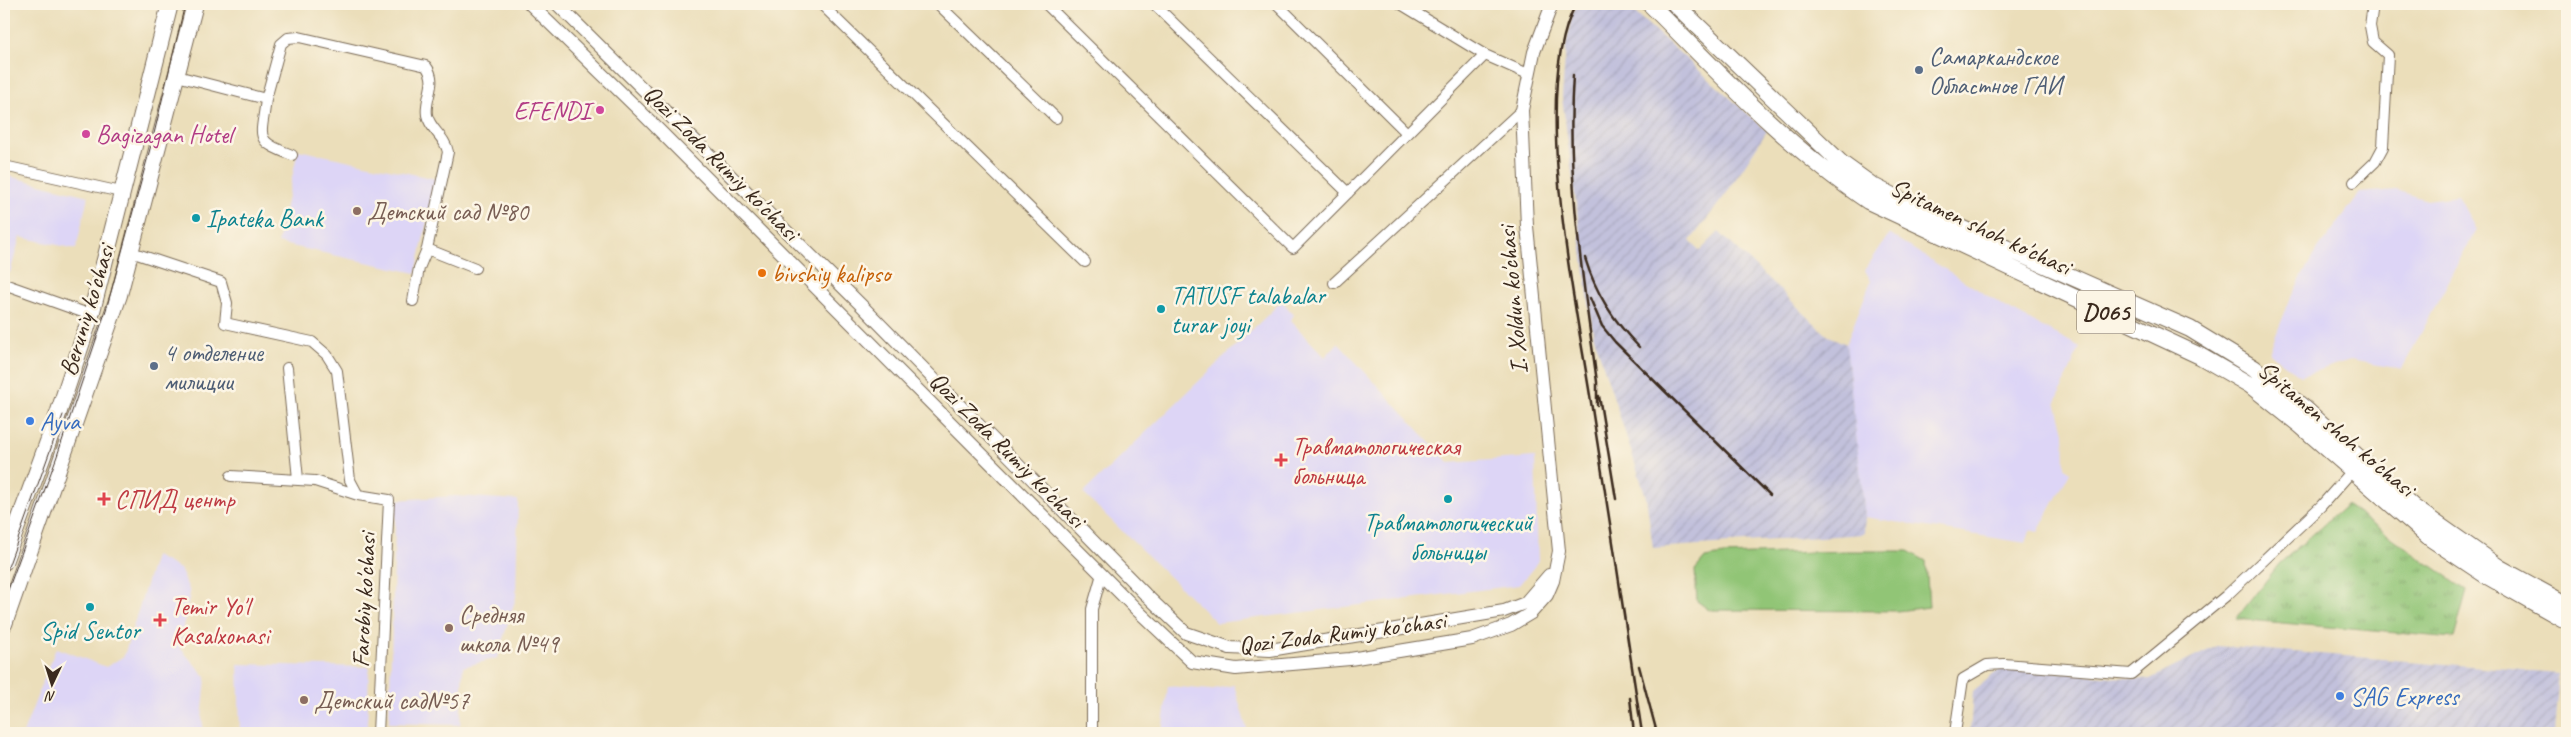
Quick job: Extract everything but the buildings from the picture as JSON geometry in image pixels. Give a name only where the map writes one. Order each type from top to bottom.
[{"type":"main road","name":"Beruniy ko'chasi","points":[[4,562],[7,541],[56,420],[91,315],[170,4]]},
{"type":"main road","name":"Beruniy ko'chasi","points":[[4,624],[89,385],[131,252],[195,4]]},
{"type":"main road","name":"Spitamen shoh ko'chasi","points":[[1650,4],[1798,150],[1868,201],[2200,356],[2250,385],[2430,538],[2487,576],[2567,621]]},
{"type":"main road","name":"Spitamen shoh ko'chasi","points":[[1683,7],[1841,163],[1873,186],[1922,211],[2190,329],[2246,363],[2304,408],[2413,507],[2500,568],[2567,605]]},
{"type":"street","name":"Qozi Zoda Rumiy ko'chasi","points":[[530,4],[640,111],[1192,662],[1236,670],[1350,659],[1472,639],[1498,631],[1521,619],[1531,613],[1547,595]]},
{"type":"street","name":"Qozi Zoda Rumiy ko'chasi","points":[[557,4],[735,178],[1145,594],[1186,633],[1230,648],[1270,650],[1504,611],[1525,602],[1533,596],[1556,565]]},
{"type":"street","points":[[821,4],[1085,262]]},
{"type":"street","points":[[938,4],[1056,118]]},
{"type":"street","points":[[1046,4],[1292,248],[1485,55]]},
{"type":"street","points":[[1154,4],[1348,193]]},
{"type":"street","points":[[1277,4],[1407,133]]},
{"type":"street","points":[[1401,4],[1485,55],[1528,74]]},
{"type":"street","name":"I. Xoldun ko'chasi","points":[[1547,595],[1553,581],[1559,551],[1527,226],[1522,110],[1534,52],[1552,4]]},
{"type":"street","points":[[2354,182],[2375,162],[2383,147],[2388,55],[2373,42],[2370,26],[2373,4]]},
{"type":"street","points":[[292,155],[269,147],[264,142],[262,135],[266,99],[281,44],[288,38],[299,37],[426,66],[432,74],[426,113],[430,124],[446,142],[448,152],[427,249],[419,268],[413,301]]},
{"type":"street","points":[[177,76],[266,99]]},
{"type":"street","points":[[1334,283],[1522,110]]},
{"type":"street","points":[[4,166],[121,192]]},
{"type":"street","points":[[427,249],[475,268]]},
{"type":"street","points":[[131,252],[221,282],[227,303],[225,323],[312,342],[327,355],[337,371],[350,480],[358,495]]},
{"type":"street","points":[[4,284],[91,315]]},
{"type":"street","points":[[287,368],[298,479]]},
{"type":"street","points":[[1955,733],[1963,679],[1986,665],[2004,664],[2131,674],[2228,595],[2321,506],[2352,471]]},
{"type":"street","points":[[230,476],[315,481],[358,495]]},
{"type":"street","name":"Farobiy ko'chasi","points":[[358,495],[389,500],[378,733]]},
{"type":"street","points":[[1092,733],[1092,608],[1102,574]]},
{"type":"shaded area","points":[[1578,4],[1625,4],[1767,131],[1726,194],[1690,241],[1700,251],[1719,232],[1827,335],[1846,344],[1865,517],[1864,534],[1653,548],[1646,497],[1593,334],[1562,97],[1566,45],[1572,14]]},
{"type":"shaded area","name":"Детский сад №80","points":[[298,150],[436,179],[416,273],[278,243]]},
{"type":"shaded area","points":[[4,175],[88,196],[76,249],[20,237],[10,273],[4,271]]},
{"type":"shaded area","points":[[2396,190],[2427,200],[2458,196],[2476,230],[2402,369],[2350,360],[2301,376],[2269,353],[2291,297],[2313,256],[2360,193]]},
{"type":"shaded area","points":[[1889,234],[2007,308],[2080,347],[2056,402],[2064,432],[2065,467],[2070,472],[2038,532],[2030,530],[2026,543],[1865,517],[1846,344],[1871,281],[1865,270]]},
{"type":"shaded area","name":"Травматологическая больница","points":[[1282,301],[1294,315],[1290,320],[1325,357],[1338,343],[1449,463],[1535,457],[1538,562],[1519,585],[1217,623],[1083,493]]},
{"type":"shaded area","name":"Средняя школа №49","points":[[455,496],[518,500],[516,597],[497,658],[463,667],[460,725],[389,723],[396,500]]},
{"type":"shaded area","name":"Temir Yo'l Kasalxonasi","points":[[155,556],[180,569],[190,592],[180,648],[206,677],[202,719],[204,733],[23,733],[56,648],[106,667],[124,656]]},
{"type":"shaded area","points":[[2217,646],[2559,673],[2554,733],[1970,733],[1973,691],[2003,667],[2148,680]]},
{"type":"shaded area","name":"Детский сад№57","points":[[238,664],[369,667],[367,733],[240,733]]},
{"type":"shaded area","points":[[1234,685],[1248,733],[1162,733],[1168,686],[1209,690]]},
{"type":"green space","points":[[2346,505],[2467,591],[2454,638],[2236,619],[2279,564]]},
{"type":"green space","points":[[1908,551],[1926,561],[1929,607],[1897,611],[1709,610],[1697,601],[1695,570],[1705,558],[1723,555]]},
{"type":"tram line","points":[[4,601],[57,456],[106,310],[153,138],[185,4]]},
{"type":"tram line","points":[[4,578],[63,415]]},
{"type":"railway","points":[[1576,4],[1563,42],[1556,89],[1556,142],[1560,198],[1567,256],[1642,733]]},
{"type":"railway","points":[[1573,75],[1571,114],[1574,190],[1581,267],[1597,382],[1597,405]]},
{"type":"railway","points":[[1585,258],[1594,283],[1606,306],[1639,347]]},
{"type":"railway","points":[[1590,298],[1602,326],[1615,342],[1770,495]]},
{"type":"railway","points":[[1599,396],[1616,499]]},
{"type":"railway","points":[[1639,666],[1657,733]]},
{"type":"railway","points":[[1630,698],[1634,733]]},
{"type":"place","name":"Самаркандское Областное ГАИ","points":[[1919,70]]},
{"type":"place","name":"EFENDI","points":[[600,110]]},
{"type":"place","name":"Bagizagan Hotel","points":[[86,134]]},
{"type":"place","name":"Детский сад №80","points":[[357,211]]},
{"type":"place","name":"Ipateka Bank","points":[[196,218]]},
{"type":"place","name":"bivshiy kalipso","points":[[762,273]]},
{"type":"place","name":"TATUSF talabalar turar joyi","points":[[1161,309]]},
{"type":"place","name":"4 отделение милиции","points":[[154,366]]},
{"type":"place","name":"Ayva","points":[[30,421]]},
{"type":"place","name":"Травматологическая больница","points":[[1281,460]]},
{"type":"place","name":"СПИД центр","points":[[104,499]]},
{"type":"place","name":"Травматологический больницы","points":[[1448,499]]},
{"type":"place","name":"Spid Sentor","points":[[90,607]]},
{"type":"place","name":"Temir Yo'l Kasalxonasi","points":[[160,620]]},
{"type":"place","name":"Средняя школа №49","points":[[449,628]]},
{"type":"place","name":"SAG Express","points":[[2340,696]]},
{"type":"place","name":"Детский сад№57","points":[[304,700]]}]
